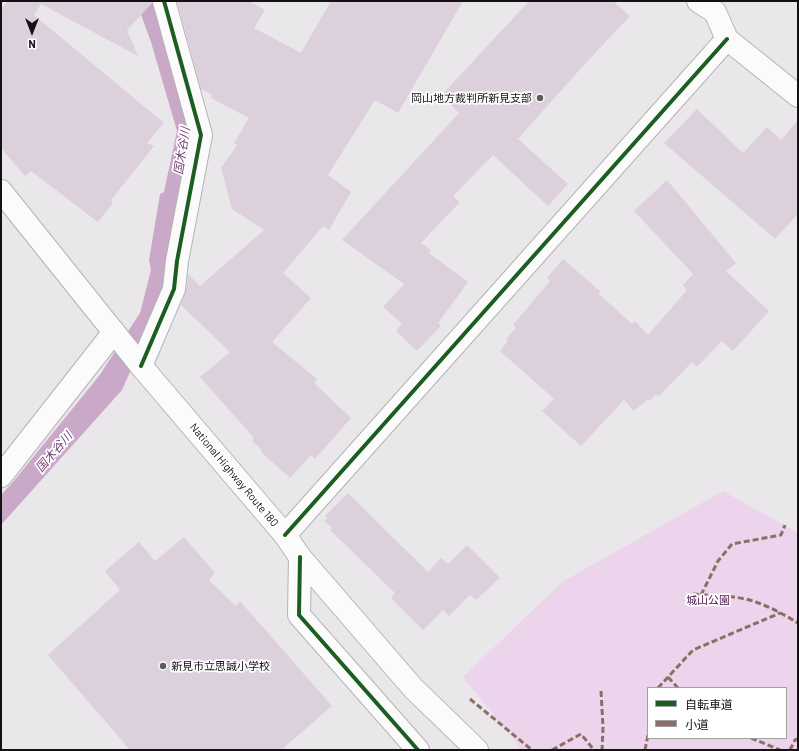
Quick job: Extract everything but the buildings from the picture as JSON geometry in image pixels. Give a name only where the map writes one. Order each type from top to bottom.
[{"type":"main road","points":[[141,366],[174,289],[177,261],[201,134],[164,1]]},
{"type":"main road","points":[[712,5],[727,39],[798,96]]},
{"type":"main road","points":[[284,535],[727,39]]},
{"type":"main road","name":"National Highway Route 180","points":[[1,191],[141,366],[284,535],[300,557],[413,688],[477,750]]},
{"type":"main road","points":[[1,476],[114,332]]},
{"type":"main road","points":[[300,557],[299,615],[418,750]]},
{"type":"green space","name":"城山公園","points":[[723,491],[798,533],[798,750],[522,750],[463,677],[562,582]]},
{"type":"water","name":"国木谷川","points":[[136,1],[157,1],[196,131],[160,305],[122,390],[1,525],[1,495],[99,376],[140,313],[151,270],[149,260],[160,194],[164,192],[177,131],[151,42]]},
{"type":"marked path","points":[[701,595],[718,561],[732,544],[781,535],[785,525]]},
{"type":"marked path","points":[[693,594],[733,597],[748,600],[783,614],[798,623]]},
{"type":"marked path","points":[[659,687],[693,650],[780,613]]},
{"type":"marked path","points":[[668,677],[677,687]]},
{"type":"marked path","points":[[601,691],[603,727],[602,750]]},
{"type":"marked path","points":[[470,699],[532,750]]},
{"type":"marked path","points":[[552,750],[581,734],[594,750]]},
{"type":"marked path","points":[[645,750],[647,739]]},
{"type":"marked path","points":[[753,739],[780,750]]},
{"type":"marked path","points":[[790,750],[795,740],[798,739]]},
{"type":"cycle path","points":[[141,366],[174,289],[177,261],[201,135],[164,1]]},
{"type":"cycle path","points":[[285,535],[727,39]]},
{"type":"cycle path","points":[[300,557],[299,615],[418,750]]},
{"type":"place","name":"岡山地方裁判所新見支部","points":[[540,98]]},
{"type":"place","name":"新見市立思誠小学校","points":[[163,666]]}]
